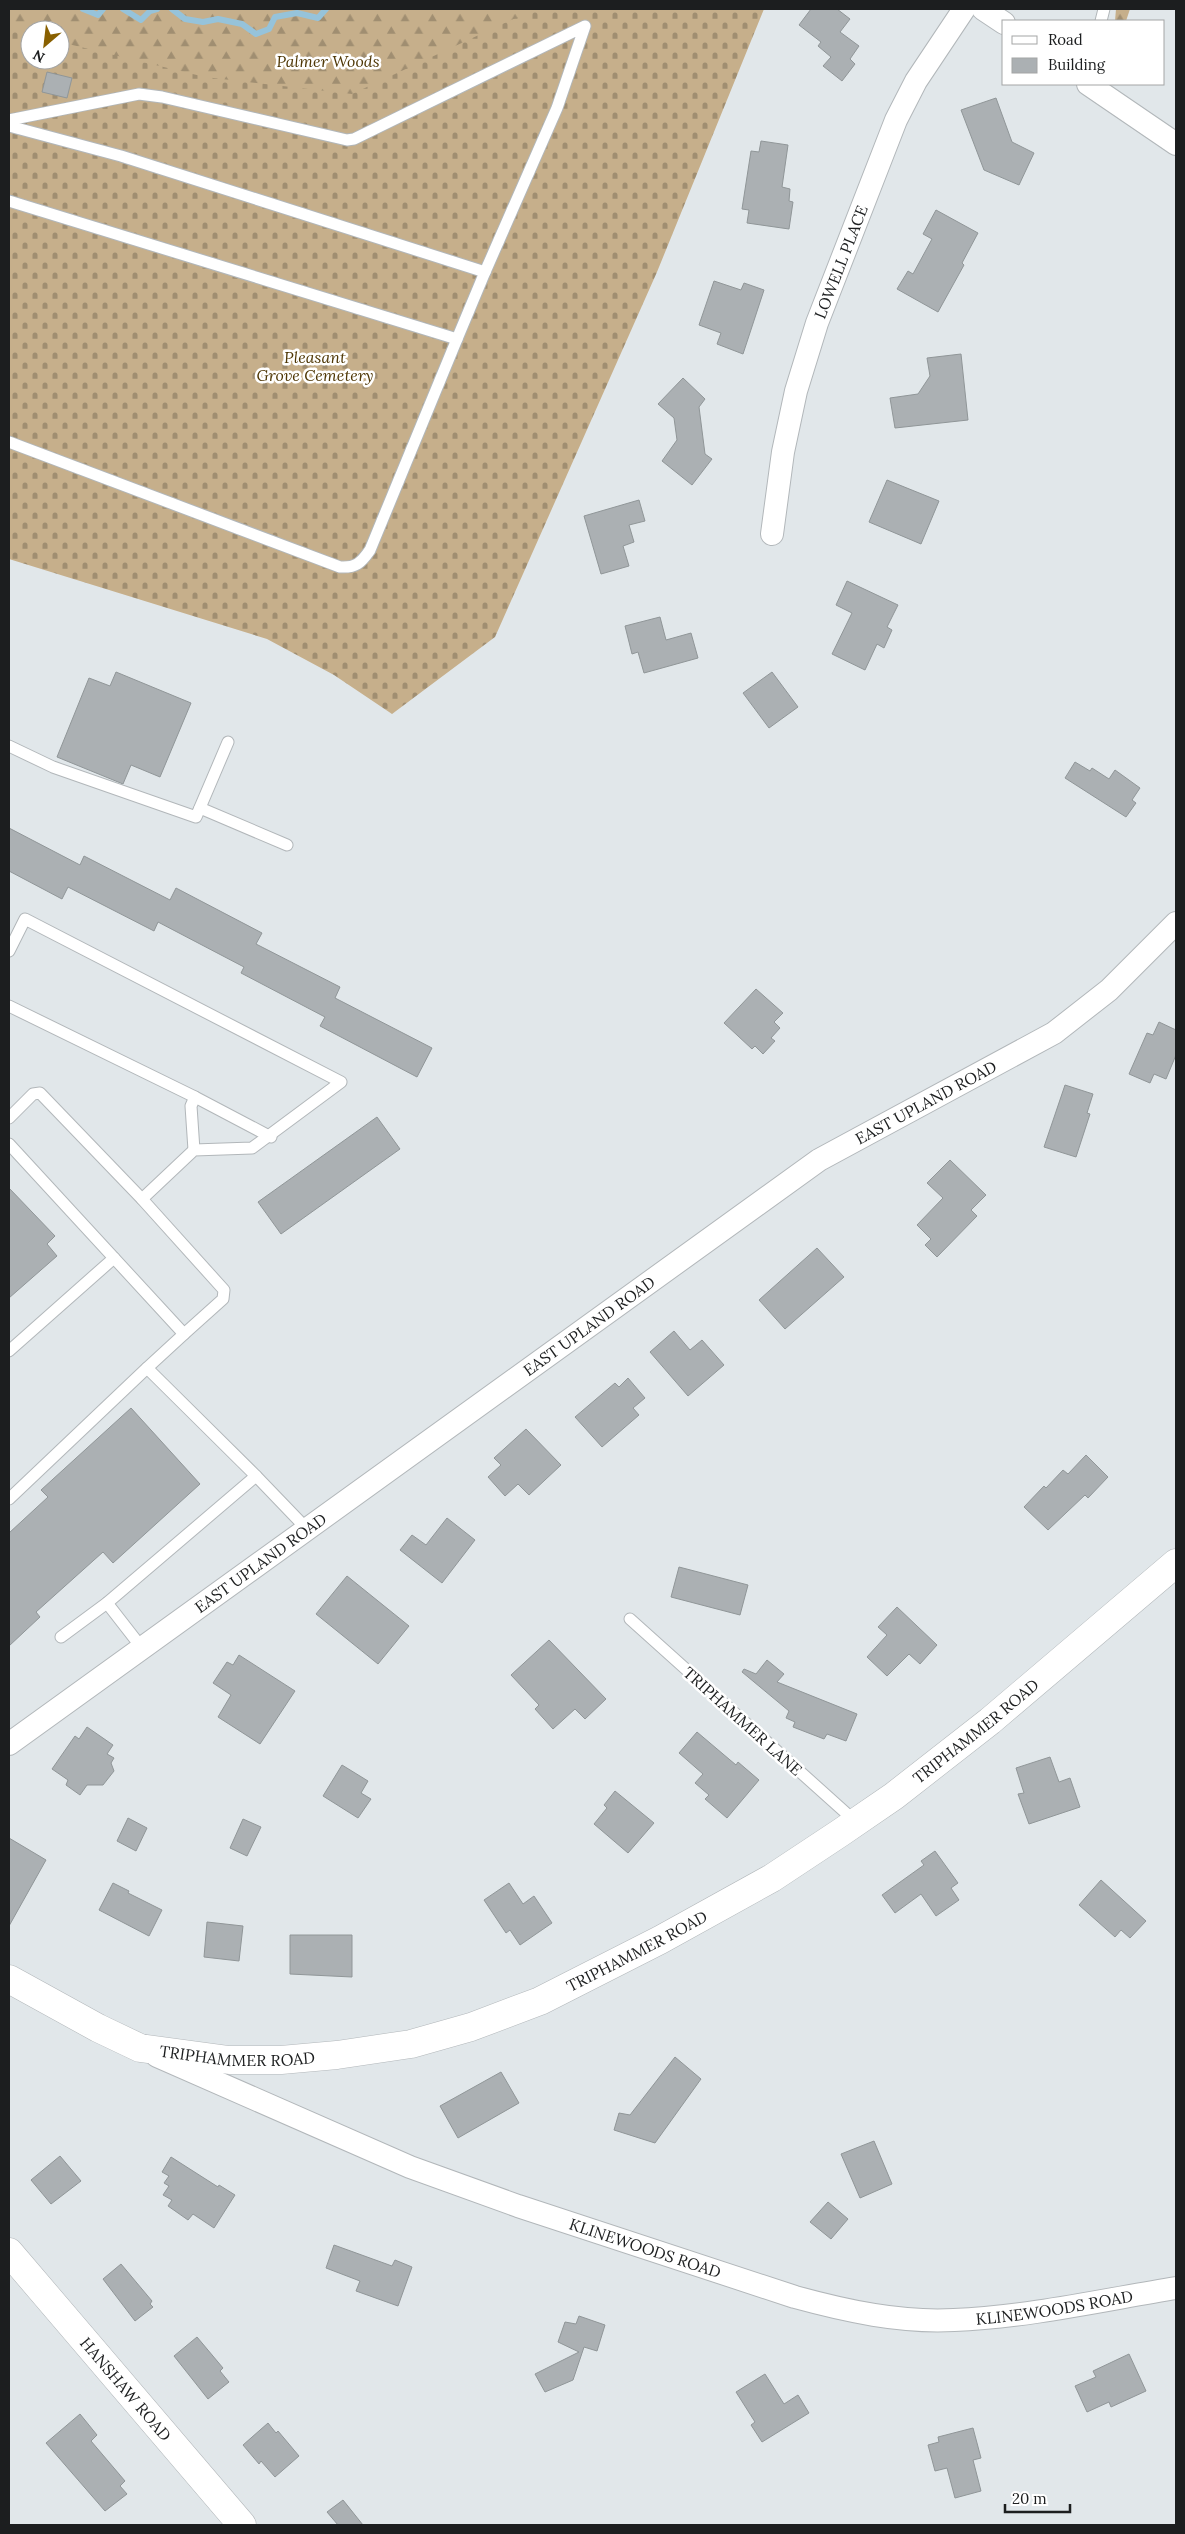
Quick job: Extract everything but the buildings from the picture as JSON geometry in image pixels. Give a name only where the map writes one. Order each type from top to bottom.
[{"type":"street","name":"LOWELL PLACE","points":[[772,534],[783,452],[796,391],[817,323],[896,120],[916,81],[964,9]]},
{"type":"street","points":[[983,9],[1002,22]]},
{"type":"street","points":[[1089,85],[1176,144]]},
{"type":"street","name":"EAST UPLAND ROAD","points":[[9,1744],[306,1528],[819,1160],[1054,1033],[1109,990],[1176,923]]},
{"type":"street","name":"TRIPHAMMER ROAD","points":[[9,1979],[98,2028],[140,2048],[229,2060],[298,2059],[412,2044],[470,2027],[540,2001],[660,1940],[772,1878],[856,1822],[990,1721],[1176,1562]]},
{"type":"street","name":"KLINEWOODS ROAD","points":[[140,2048],[410,2167],[518,2206],[795,2297],[840,2309],[896,2318],[952,2320],[1008,2316],[1176,2288]]},
{"type":"street","name":"HANSHAW ROAD","points":[[9,2252],[242,2525]]},
{"type":"lane","points":[[9,120],[139,94],[347,140],[354,139],[585,26],[557,108],[485,272],[370,550],[362,562],[352,568],[340,567],[9,442]]},
{"type":"lane","points":[[9,126],[130,159],[485,272]]},
{"type":"lane","points":[[9,201],[457,339]]},
{"type":"lane","points":[[9,746],[53,767],[196,817],[228,742]]},
{"type":"lane","points":[[200,808],[287,845]]},
{"type":"lane","points":[[9,951],[25,919],[341,1082],[271,1137],[252,1148],[194,1150],[142,1199]]},
{"type":"lane","points":[[9,1006],[195,1097],[271,1137]]},
{"type":"lane","points":[[9,1118],[33,1094],[40,1093],[142,1199],[224,1290],[223,1299],[9,1499]]},
{"type":"lane","points":[[194,1150],[191,1106],[195,1097]]},
{"type":"lane","points":[[9,1144],[184,1334]]},
{"type":"lane","points":[[9,1351],[114,1258]]},
{"type":"lane","points":[[147,1368],[306,1528]]},
{"type":"lane","points":[[61,1637],[106,1603],[256,1476]]},
{"type":"lane","points":[[106,1603],[142,1648]]},
{"type":"lane","name":"TRIPHAMMER LANE","points":[[630,1619],[856,1822]]},
{"type":"green space","name":"Palmer Woods","points":[[9,9],[562,9],[337,115],[70,50],[70,20],[20,20],[20,39],[10,37]]},
{"type":"green space","name":"Pleasant Grove Cemetery","points":[[535,9],[764,9],[657,272],[495,637],[392,714],[334,675],[267,639],[9,559],[9,29],[20,32],[20,70],[70,70],[70,44],[205,77],[352,94]]},
{"type":"green space","points":[[1116,9],[1130,9],[1126,20],[1115,20]]},
{"type":"waterway","points":[[83,9],[98,15],[103,9]]},
{"type":"waterway","points":[[123,9],[141,20],[150,11],[157,9]]},
{"type":"waterway","points":[[172,9],[185,19],[203,22],[218,19],[242,24],[256,34],[269,29],[275,17],[297,13],[318,18],[326,9]]}]
